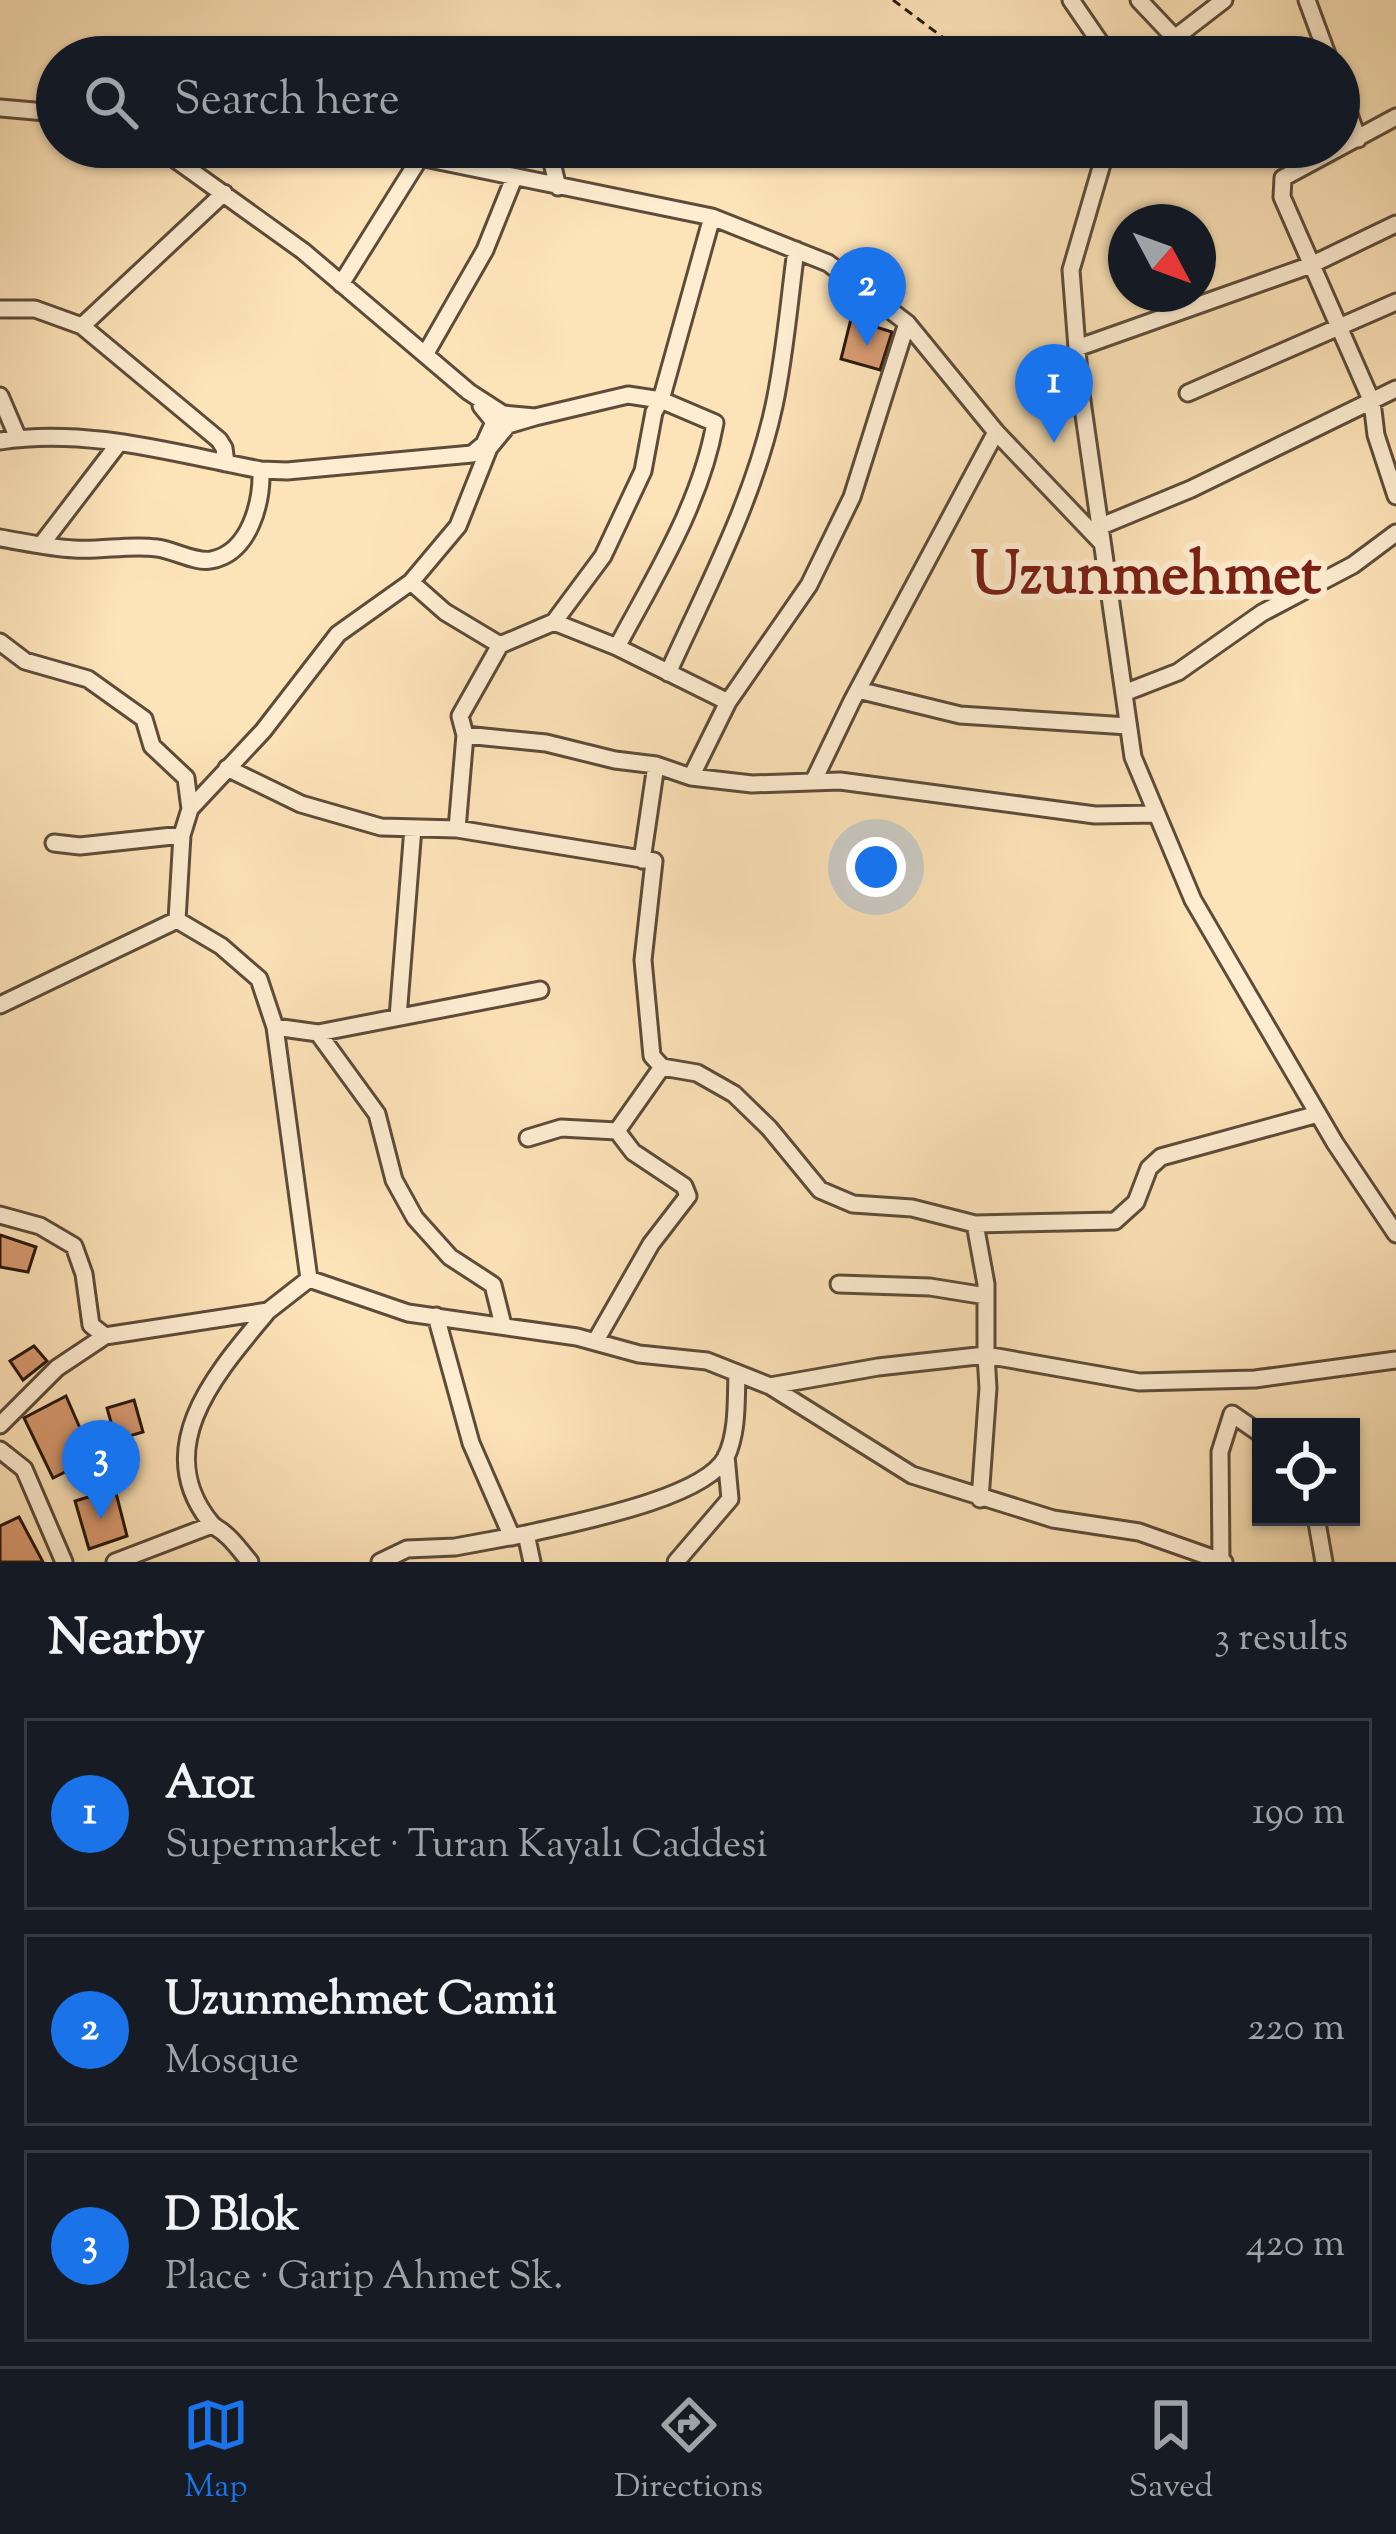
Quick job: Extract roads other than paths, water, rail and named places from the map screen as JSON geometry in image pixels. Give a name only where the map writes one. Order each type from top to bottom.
[{"type":"street","points":[[1071,0],[1096,36]]},
{"type":"street","points":[[1139,0],[1173,36]]},
{"type":"street","points":[[1175,36],[1224,0]]},
{"type":"street","points":[[1306,0],[1320,36]]},
{"type":"street","points":[[0,108],[36,112]]},
{"type":"street","points":[[1360,138],[1396,117]]},
{"type":"street","points":[[188,168],[341,284],[502,420],[628,395],[662,400],[715,424],[672,544],[616,647]]},
{"type":"street","points":[[341,284],[413,168]]},
{"type":"street","points":[[469,168],[712,217],[828,263],[907,323],[996,432],[1100,535]]},
{"type":"street","points":[[553,168],[558,187]]},
{"type":"street","points":[[1101,168],[1070,270],[1100,535],[1133,757],[1193,900],[1318,1114],[1396,1234]]},
{"type":"street","points":[[1302,168],[1283,178],[1282,197],[1372,402],[1376,435],[1396,496]]},
{"type":"street","points":[[426,353],[485,250],[514,178]]},
{"type":"street","points":[[82,326],[224,193]]},
{"type":"street","points":[[457,830],[465,735],[460,716],[500,645],[554,622],[603,556],[643,470],[654,412],[662,400],[712,217]]},
{"type":"street","points":[[1077,348],[1311,266],[1396,224]]},
{"type":"street","points":[[668,673],[734,525],[767,434],[796,250]]},
{"type":"street","points":[[1188,393],[1396,302]]},
{"type":"street","points":[[0,309],[35,309],[82,326],[219,440],[226,463]]},
{"type":"street","points":[[691,777],[728,702],[809,585],[852,497],[907,323]]},
{"type":"street","points":[[1100,535],[1396,389]]},
{"type":"street","points":[[0,396],[18,438]]},
{"type":"street","points":[[190,809],[263,731],[338,634],[411,582],[458,526],[476,460],[502,420]]},
{"type":"street","points":[[813,782],[996,432]]},
{"type":"street","points":[[0,441],[119,443],[261,470],[476,460]]},
{"type":"street","points":[[41,545],[119,443]]},
{"type":"street","points":[[0,538],[72,549],[152,547],[216,559],[244,535],[257,514],[262,501],[261,470]]},
{"type":"street","points":[[1124,693],[1178,671],[1262,613],[1354,565],[1396,533]]},
{"type":"street","points":[[411,582],[445,612],[500,645]]},
{"type":"street","points":[[554,622],[728,702]]},
{"type":"street","points":[[0,642],[26,661],[88,679],[144,719],[152,746],[186,778],[190,809],[182,835],[177,920]]},
{"type":"street","points":[[858,690],[960,715],[1128,726]]},
{"type":"street","points":[[465,735],[546,743],[656,765],[691,777],[752,784],[840,781],[1095,815],[1157,814]]},
{"type":"street","points":[[643,860],[656,765]]},
{"type":"street","points":[[227,768],[301,804],[381,827],[457,830],[654,861],[643,960],[652,1056],[662,1067],[697,1073],[734,1094],[770,1128],[820,1190],[854,1204],[912,1208],[975,1224],[1115,1221],[1136,1202],[1149,1168],[1161,1157],[1318,1114]]},
{"type":"street","points":[[398,1017],[413,828]]},
{"type":"street","points":[[54,844],[80,846],[182,835]]},
{"type":"street","points":[[0,1005],[177,920]]},
{"type":"street","points":[[177,920],[221,946],[259,979],[274,1027],[309,1279]]},
{"type":"street","points":[[274,1027],[318,1034],[540,990]]},
{"type":"street","points":[[318,1034],[377,1114],[394,1180],[415,1218],[450,1257],[494,1285],[503,1325]]},
{"type":"street","points":[[617,1130],[662,1067]]},
{"type":"street","points":[[528,1138],[561,1128],[617,1130]]},
{"type":"street","points":[[595,1342],[651,1244],[688,1196],[684,1186],[633,1151],[617,1130]]},
{"type":"street","points":[[0,1215],[40,1226],[74,1246],[84,1274],[91,1325],[105,1336]]},
{"type":"street","points":[[975,1224],[986,1296],[988,1388],[980,1499]]},
{"type":"street","points":[[250,1562],[212,1525],[184,1460],[194,1416],[212,1379],[268,1311],[309,1279]]},
{"type":"street","points":[[309,1279],[408,1313],[503,1325],[638,1354],[707,1361],[770,1386],[912,1475],[1053,1519],[1139,1532],[1223,1561],[1220,1452],[1232,1414],[1252,1428]]},
{"type":"street","points":[[838,1285],[930,1287],[986,1296]]},
{"type":"street","points":[[0,1426],[57,1369],[105,1336],[268,1311]]},
{"type":"street","points":[[436,1316],[471,1443],[530,1562]]},
{"type":"street","points":[[770,1386],[986,1355],[1139,1382],[1255,1379],[1396,1360]]},
{"type":"street","points":[[676,1562],[730,1499],[726,1456],[736,1413],[737,1372]]},
{"type":"street","points":[[0,1450],[24,1469],[64,1562]]},
{"type":"street","points":[[380,1562],[407,1549],[519,1536],[689,1487],[712,1474],[726,1456]]},
{"type":"street","points":[[115,1562],[212,1525]]},
{"type":"street","points":[[1318,1526],[1324,1562]]},
{"type":"place","name":"Uzunmehmet Camii","points":[[867,346]]},
{"type":"place","name":"A101","points":[[1054,443]]},
{"type":"place","name":"D Blok","points":[[101,1519]]},
{"type":"district","name":"Uzunmehmet","points":[[1146,572]]}]
